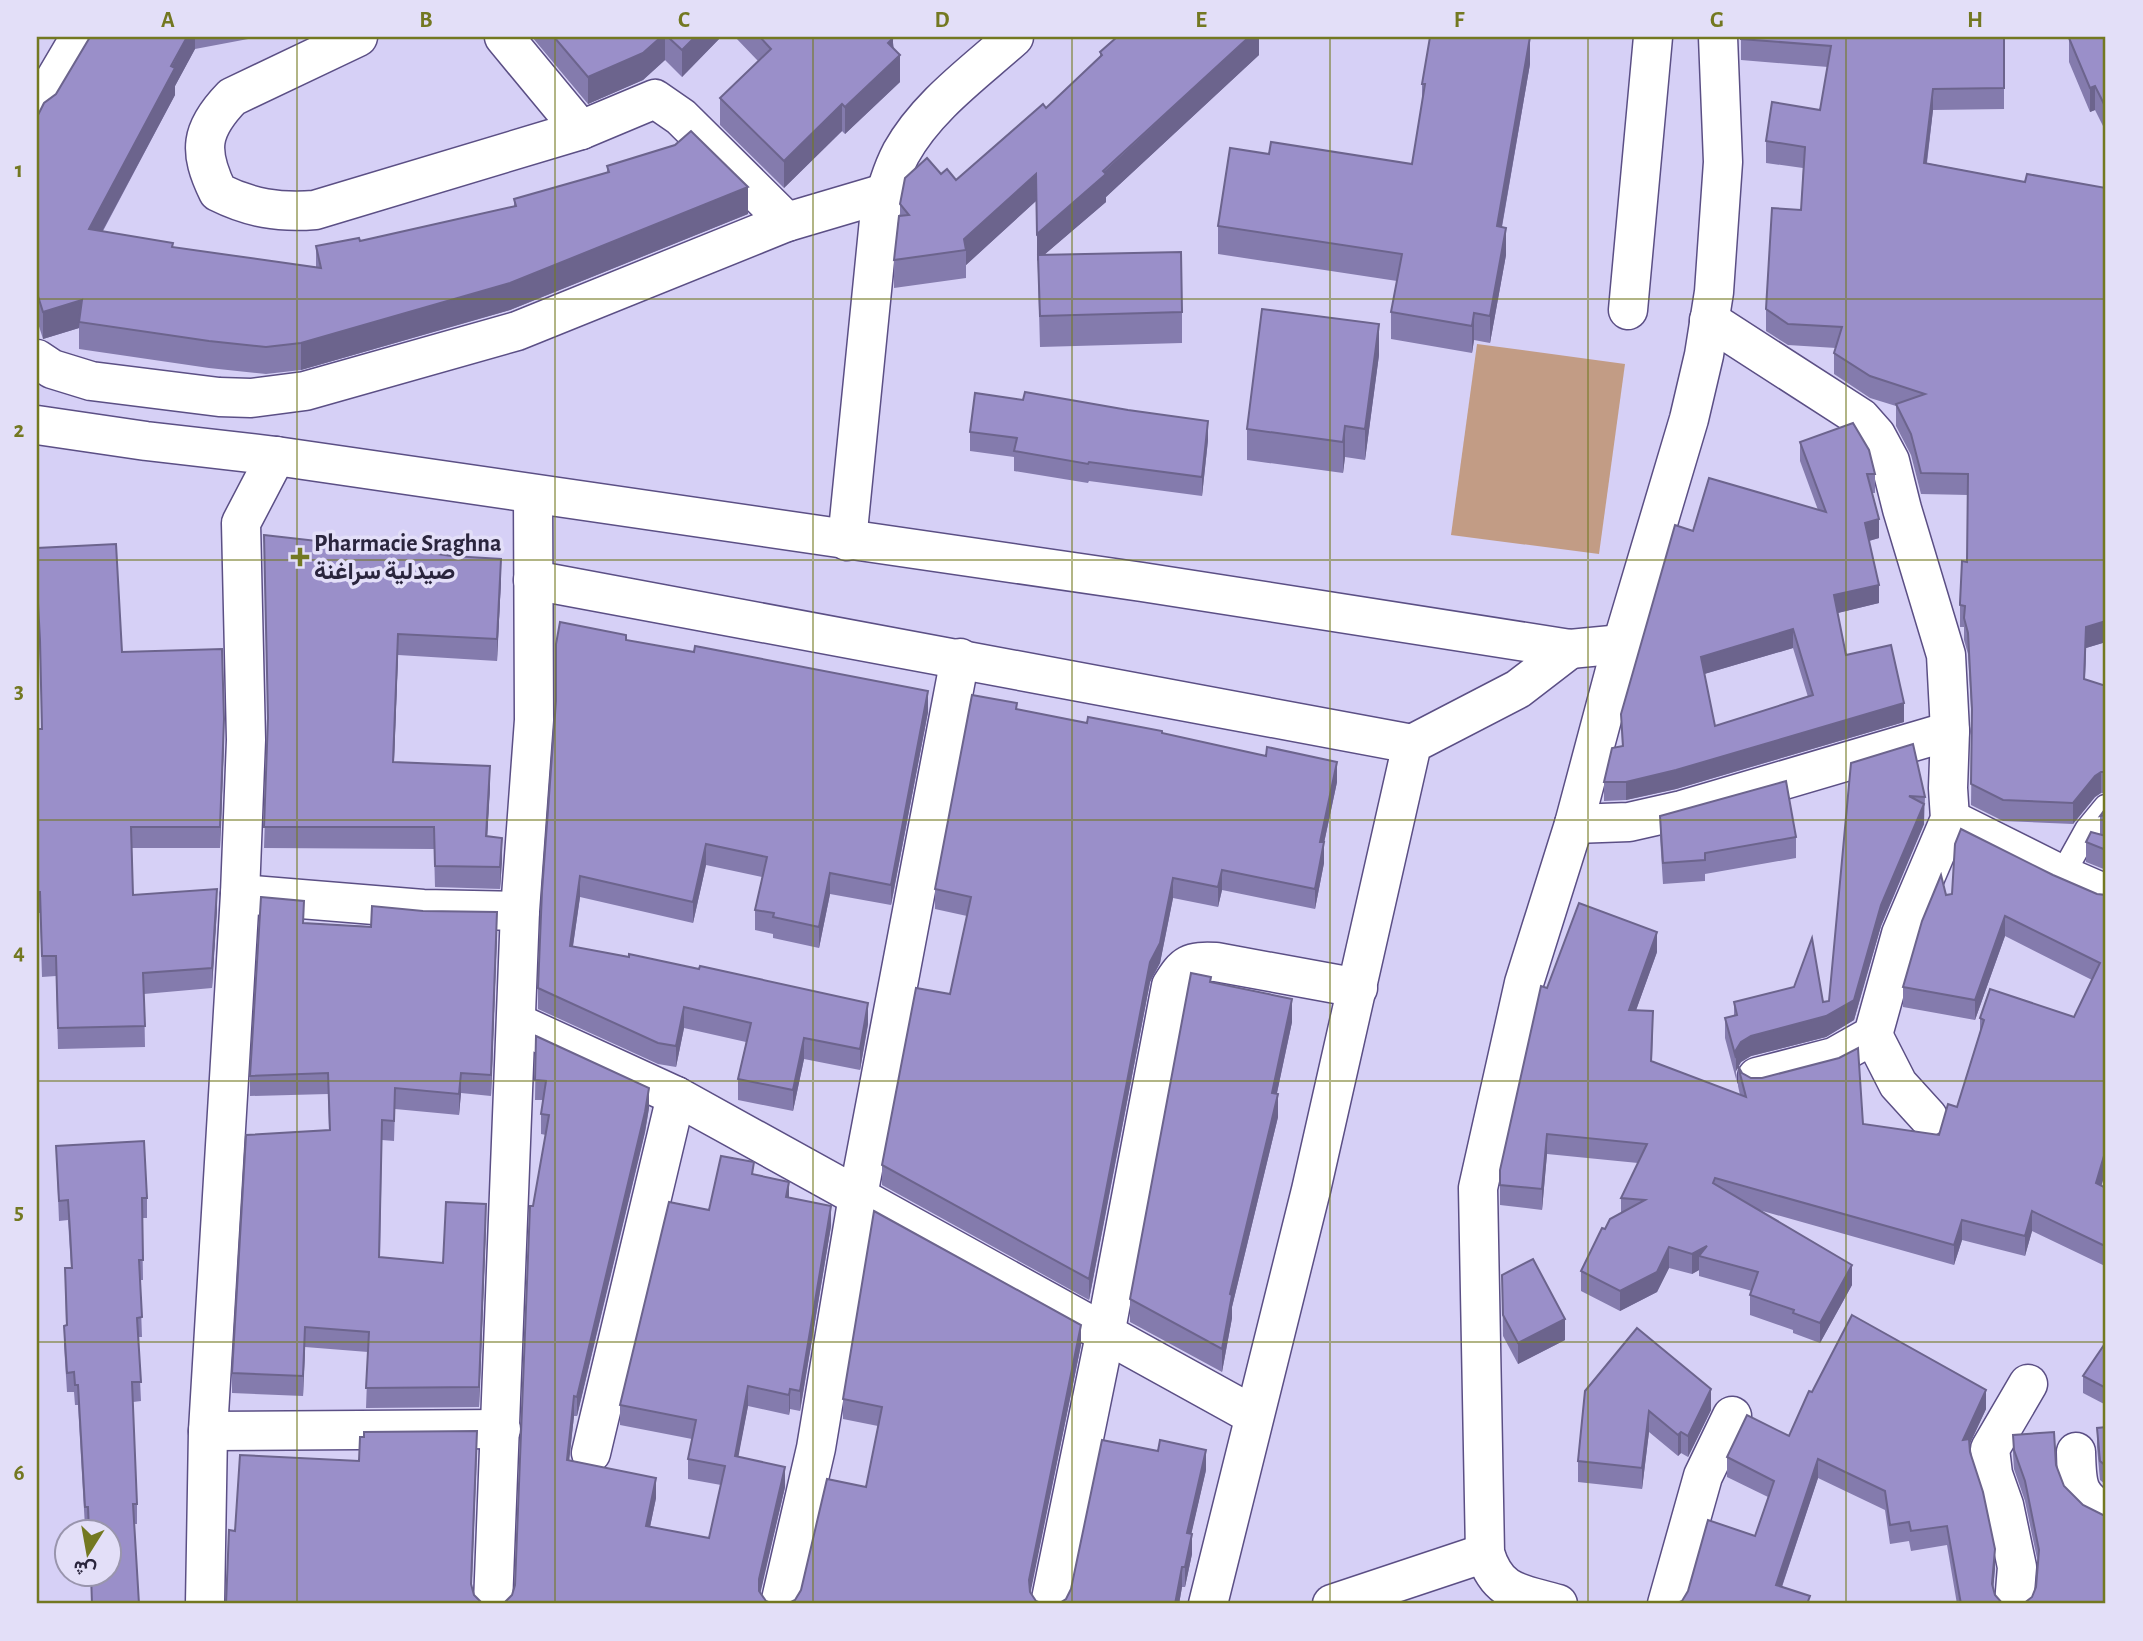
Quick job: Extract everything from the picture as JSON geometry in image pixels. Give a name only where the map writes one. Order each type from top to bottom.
[{"type":"street","points":[[37,110],[80,37]]},
{"type":"street","points":[[358,37],[232,97],[217,111],[208,130],[204,150],[218,192],[240,203],[263,209],[289,212],[315,210],[581,130],[655,99],[681,117],[787,222]]},
{"type":"street","points":[[504,37],[581,130]]},
{"type":"street","points":[[847,541],[879,220],[885,193],[901,154],[919,127],[940,103],[1014,37]]},
{"type":"street","points":[[1628,310],[1653,37]]},
{"type":"street","points":[[1558,1604],[1511,1590],[1498,1581],[1491,1572],[1485,1553],[1478,1188],[1524,983],[1574,824],[1622,643],[1689,419],[1709,320],[1720,227],[1724,162],[1718,37]]},
{"type":"street","points":[[37,359],[52,369],[91,381],[219,397],[251,398],[305,391],[517,331],[787,222],[885,193]]},
{"type":"street","points":[[1709,320],[1861,418],[1876,435],[1890,461],[1946,655],[1950,731],[1950,819],[1901,934],[1873,1035],[1898,1084],[1928,1117]]},
{"type":"street","points":[[37,425],[276,456],[1142,582],[1570,649],[1622,643]]},
{"type":"street","points":[[205,1604],[208,1431],[240,894],[246,740],[241,523],[276,456]]},
{"type":"street","points":[[494,1604],[520,911],[534,720],[533,495]]},
{"type":"street","points":[[533,580],[1412,744],[1518,689],[1570,649]]},
{"type":"street","points":[[780,1604],[816,1448],[858,1196],[960,659]]},
{"type":"street","points":[[1574,824],[1629,822],[1682,810],[1950,731]]},
{"type":"street","points":[[1208,1604],[1311,1190],[1412,744]]},
{"type":"street","points":[[1950,819],[2106,894]]},
{"type":"street","points":[[240,894],[423,909],[520,911]]},
{"type":"street","points":[[1050,1604],[1105,1335],[1171,986],[1181,969],[1194,961],[1216,962],[1358,988]]},
{"type":"street","points":[[517,1023],[676,1096],[1253,1415]]},
{"type":"street","points":[[1757,1077],[1834,1057],[1873,1035]]},
{"type":"street","points":[[591,1453],[676,1096]]},
{"type":"street","points":[[2014,1604],[2017,1567],[2004,1505],[1993,1474],[1990,1449],[2028,1384]]},
{"type":"street","points":[[1667,1604],[1703,1476],[1732,1416]]},
{"type":"street","points":[[208,1431],[501,1429]]},
{"type":"street","points":[[2076,1452],[2077,1484],[2083,1497],[2106,1513]]},
{"type":"street","points":[[1332,1604],[1485,1553]]},
{"type":"lane","points":[[2062,875],[2087,830],[2106,807]]},
{"type":"shaded area","points":[[1477,344],[1625,364],[1599,554],[1451,535]]},
{"type":"building","points":[[90,37],[187,37],[171,66],[175,68],[89,229],[173,243],[172,247],[321,268],[316,246],[359,238],[360,241],[516,206],[514,199],[609,172],[607,166],[675,145],[691,131],[748,187],[510,283],[301,343],[266,347],[79,322],[82,300],[43,312],[37,293],[37,117],[44,103],[56,94]]},
{"type":"building","points":[[554,37],[661,37],[643,53],[588,77]]},
{"type":"building","points":[[668,37],[695,37],[682,50]]},
{"type":"building","points":[[760,37],[892,37],[888,43],[900,55],[845,107],[842,104],[784,161],[720,98],[771,49]]},
{"type":"building","points":[[1117,37],[1249,37],[1103,171],[1106,174],[1037,234],[1036,174],[964,239],[966,250],[894,260],[899,216],[909,215],[900,204],[905,178],[927,158],[941,174],[947,169],[956,180],[1043,104],[1046,108],[1102,55],[1100,52]]},
{"type":"building","points":[[1430,37],[1530,37],[1497,226],[1506,228],[1490,316],[1474,313],[1472,326],[1391,312],[1402,254],[1218,226],[1230,148],[1269,154],[1271,142],[1412,164]]},
{"type":"building","points":[[1741,37],[2004,37],[2004,88],[1933,89],[1924,163],[2025,182],[2027,174],[2106,188],[2106,621],[2086,627],[2084,679],[2106,686],[2106,772],[2095,776],[2073,803],[2003,800],[1971,784],[1972,709],[1968,633],[1964,618],[1965,606],[1960,605],[1962,561],[1967,562],[1968,474],[1921,473],[1911,434],[1896,404],[1925,394],[1870,376],[1834,353],[1842,327],[1788,324],[1766,309],[1772,208],[1801,210],[1805,147],[1766,141],[1772,102],[1820,110],[1831,46]]},
{"type":"building","points":[[2106,37],[2106,108],[2095,86],[2090,88],[2069,38]]},
{"type":"building","points":[[1181,252],[1182,312],[1040,316],[1038,255]]},
{"type":"building","points":[[1262,309],[1379,324],[1365,429],[1345,426],[1343,442],[1247,429]]},
{"type":"building","points":[[1025,392],[1208,421],[1202,477],[1089,462],[1088,464],[1014,451],[1017,438],[970,432],[975,393],[1023,400]]},
{"type":"building","points":[[1853,423],[1869,450],[1875,474],[1867,474],[1879,519],[1865,523],[1879,585],[1834,595],[1846,655],[1891,645],[1904,703],[1676,770],[1626,782],[1604,782],[1612,748],[1623,746],[1621,714],[1675,525],[1693,531],[1709,478],[1826,512],[1800,442]],"holes":[[[1793,629],[1813,695],[1715,726],[1701,657]]]},
{"type":"building","points":[[264,535],[501,559],[497,639],[398,634],[393,762],[490,766],[486,836],[502,838],[500,867],[435,866],[434,827],[264,827],[268,718]]},
{"type":"building","points":[[116,544],[122,652],[222,649],[224,719],[220,827],[131,827],[133,895],[217,889],[212,968],[143,973],[145,1026],[58,1028],[56,956],[42,956],[40,892],[37,892],[37,729],[42,729],[37,548]]},
{"type":"building","points":[[560,622],[626,635],[626,640],[694,652],[695,646],[928,691],[891,885],[830,873],[819,927],[773,917],[774,913],[755,910],[767,857],[706,844],[693,902],[580,876],[570,946],[629,957],[629,954],[699,969],[700,966],[868,1003],[860,1049],[804,1038],[793,1090],[738,1079],[751,1023],[684,1007],[676,1046],[658,1043],[538,988],[556,701],[556,644]]},
{"type":"building","points":[[972,695],[1017,703],[1016,709],[1087,723],[1088,717],[1162,731],[1266,756],[1267,747],[1337,762],[1320,842],[1324,842],[1315,889],[1222,870],[1218,887],[1173,878],[1160,943],[1150,962],[1089,1279],[882,1165],[916,988],[950,994],[971,897],[935,889]]},
{"type":"building","points":[[1913,744],[1925,797],[1909,796],[1924,804],[1881,905],[1854,1000],[1826,1016],[1751,1036],[1741,1042],[1736,1050],[1736,1058],[1725,1018],[1737,1015],[1734,1002],[1794,987],[1812,938],[1823,1002],[1829,1001],[1851,763]]},
{"type":"building","points":[[1786,781],[1796,837],[1705,853],[1705,860],[1663,863],[1660,816]]},
{"type":"building","points":[[1961,829],[2053,875],[2097,894],[2106,895],[2106,1149],[2096,1183],[2106,1188],[2105,1246],[2032,1211],[2025,1236],[1962,1220],[1954,1245],[1715,1178],[1713,1183],[1852,1265],[1820,1323],[1793,1313],[1794,1310],[1750,1295],[1758,1272],[1699,1256],[1707,1246],[1692,1254],[1669,1247],[1657,1272],[1620,1291],[1581,1271],[1602,1228],[1605,1229],[1610,1219],[1645,1200],[1621,1198],[1647,1144],[1547,1134],[1542,1189],[1500,1185],[1500,1170],[1541,986],[1547,988],[1579,903],[1657,932],[1629,1010],[1653,1011],[1651,1061],[1746,1097],[1738,1066],[1742,1073],[1751,1078],[1762,1078],[1839,1058],[1858,1048],[1863,1124],[1939,1135],[1948,1104],[1957,1107],[1984,1020],[1980,1018],[1990,989],[2074,1017],[2100,963],[2005,916],[1975,1000],[1903,987],[1922,921],[1941,875],[1946,895],[1952,894],[1955,844]]},
{"type":"building","points":[[2091,832],[2106,836],[2106,850],[2086,842]]},
{"type":"building","points":[[261,897],[304,901],[303,923],[371,927],[372,906],[423,911],[497,912],[491,1075],[461,1073],[459,1094],[395,1088],[394,1121],[382,1120],[379,1257],[443,1263],[446,1202],[486,1204],[479,1387],[366,1388],[369,1332],[305,1327],[303,1376],[232,1373],[246,1135],[330,1130],[328,1073],[250,1076]]},
{"type":"building","points":[[1191,973],[1211,977],[1210,982],[1292,999],[1272,1093],[1278,1094],[1230,1294],[1232,1295],[1222,1349],[1130,1299]]},
{"type":"building","points":[[536,1036],[649,1088],[577,1397],[574,1396],[567,1460],[656,1478],[646,1526],[709,1538],[725,1466],[688,1459],[696,1420],[620,1405],[669,1202],[709,1210],[721,1156],[754,1162],[752,1174],[789,1182],[786,1197],[831,1206],[800,1391],[790,1389],[789,1395],[748,1386],[735,1456],[785,1467],[759,1579],[759,1591],[766,1601],[773,1604],[499,1604],[512,1595],[515,1585],[530,1206],[533,1206],[549,1115],[541,1114],[546,1081],[535,1080]]},
{"type":"building","points":[[144,1141],[147,1198],[142,1198],[143,1260],[139,1260],[142,1317],[137,1318],[141,1382],[132,1382],[137,1504],[133,1504],[139,1604],[92,1604],[91,1588],[122,1588],[122,1518],[88,1518],[88,1507],[85,1507],[78,1385],[75,1385],[74,1372],[67,1373],[64,1326],[67,1325],[65,1268],[72,1268],[68,1200],[59,1201],[56,1146]]},
{"type":"building","points":[[874,1211],[1081,1325],[1029,1580],[1030,1592],[1036,1601],[1043,1604],[787,1604],[795,1600],[801,1590],[827,1479],[866,1487],[882,1407],[843,1399]]},
{"type":"building","points":[[1533,1259],[1565,1319],[1518,1343],[1503,1315],[1502,1275]]},
{"type":"building","points":[[1852,1315],[1986,1390],[1963,1440],[1969,1439],[1995,1549],[1992,1584],[1995,1595],[2005,1604],[1961,1604],[1947,1526],[1911,1531],[1909,1522],[1890,1525],[1885,1491],[1818,1459],[1776,1585],[1810,1596],[1807,1604],[1675,1604],[1682,1601],[1688,1591],[1708,1520],[1755,1536],[1774,1481],[1727,1457],[1747,1415],[1789,1436],[1809,1391],[1812,1392]]},
{"type":"building","points":[[1637,1328],[1711,1389],[1688,1436],[1681,1432],[1678,1435],[1649,1411],[1642,1468],[1578,1461],[1585,1391]]},
{"type":"building","points":[[2106,1342],[2106,1388],[2083,1376]]},
{"type":"building","points":[[2106,1427],[2106,1466],[2100,1461],[2097,1428]]},
{"type":"building","points":[[477,1431],[471,1584],[474,1595],[487,1604],[226,1604],[229,1530],[235,1531],[240,1455],[359,1461],[360,1437],[364,1437],[364,1432]]},
{"type":"building","points":[[2054,1432],[2056,1465],[2064,1486],[2083,1505],[2106,1515],[2106,1604],[2023,1604],[2032,1597],[2036,1587],[2039,1550],[2025,1481],[2014,1450],[2013,1435]]},
{"type":"building","points":[[1102,1440],[1158,1451],[1160,1440],[1206,1450],[1187,1533],[1192,1534],[1175,1604],[1058,1604],[1066,1599],[1071,1589]]},
{"type":"place","name":"Pharmacie Sraghna صيدلية سراغنة","points":[[300,557]]}]
